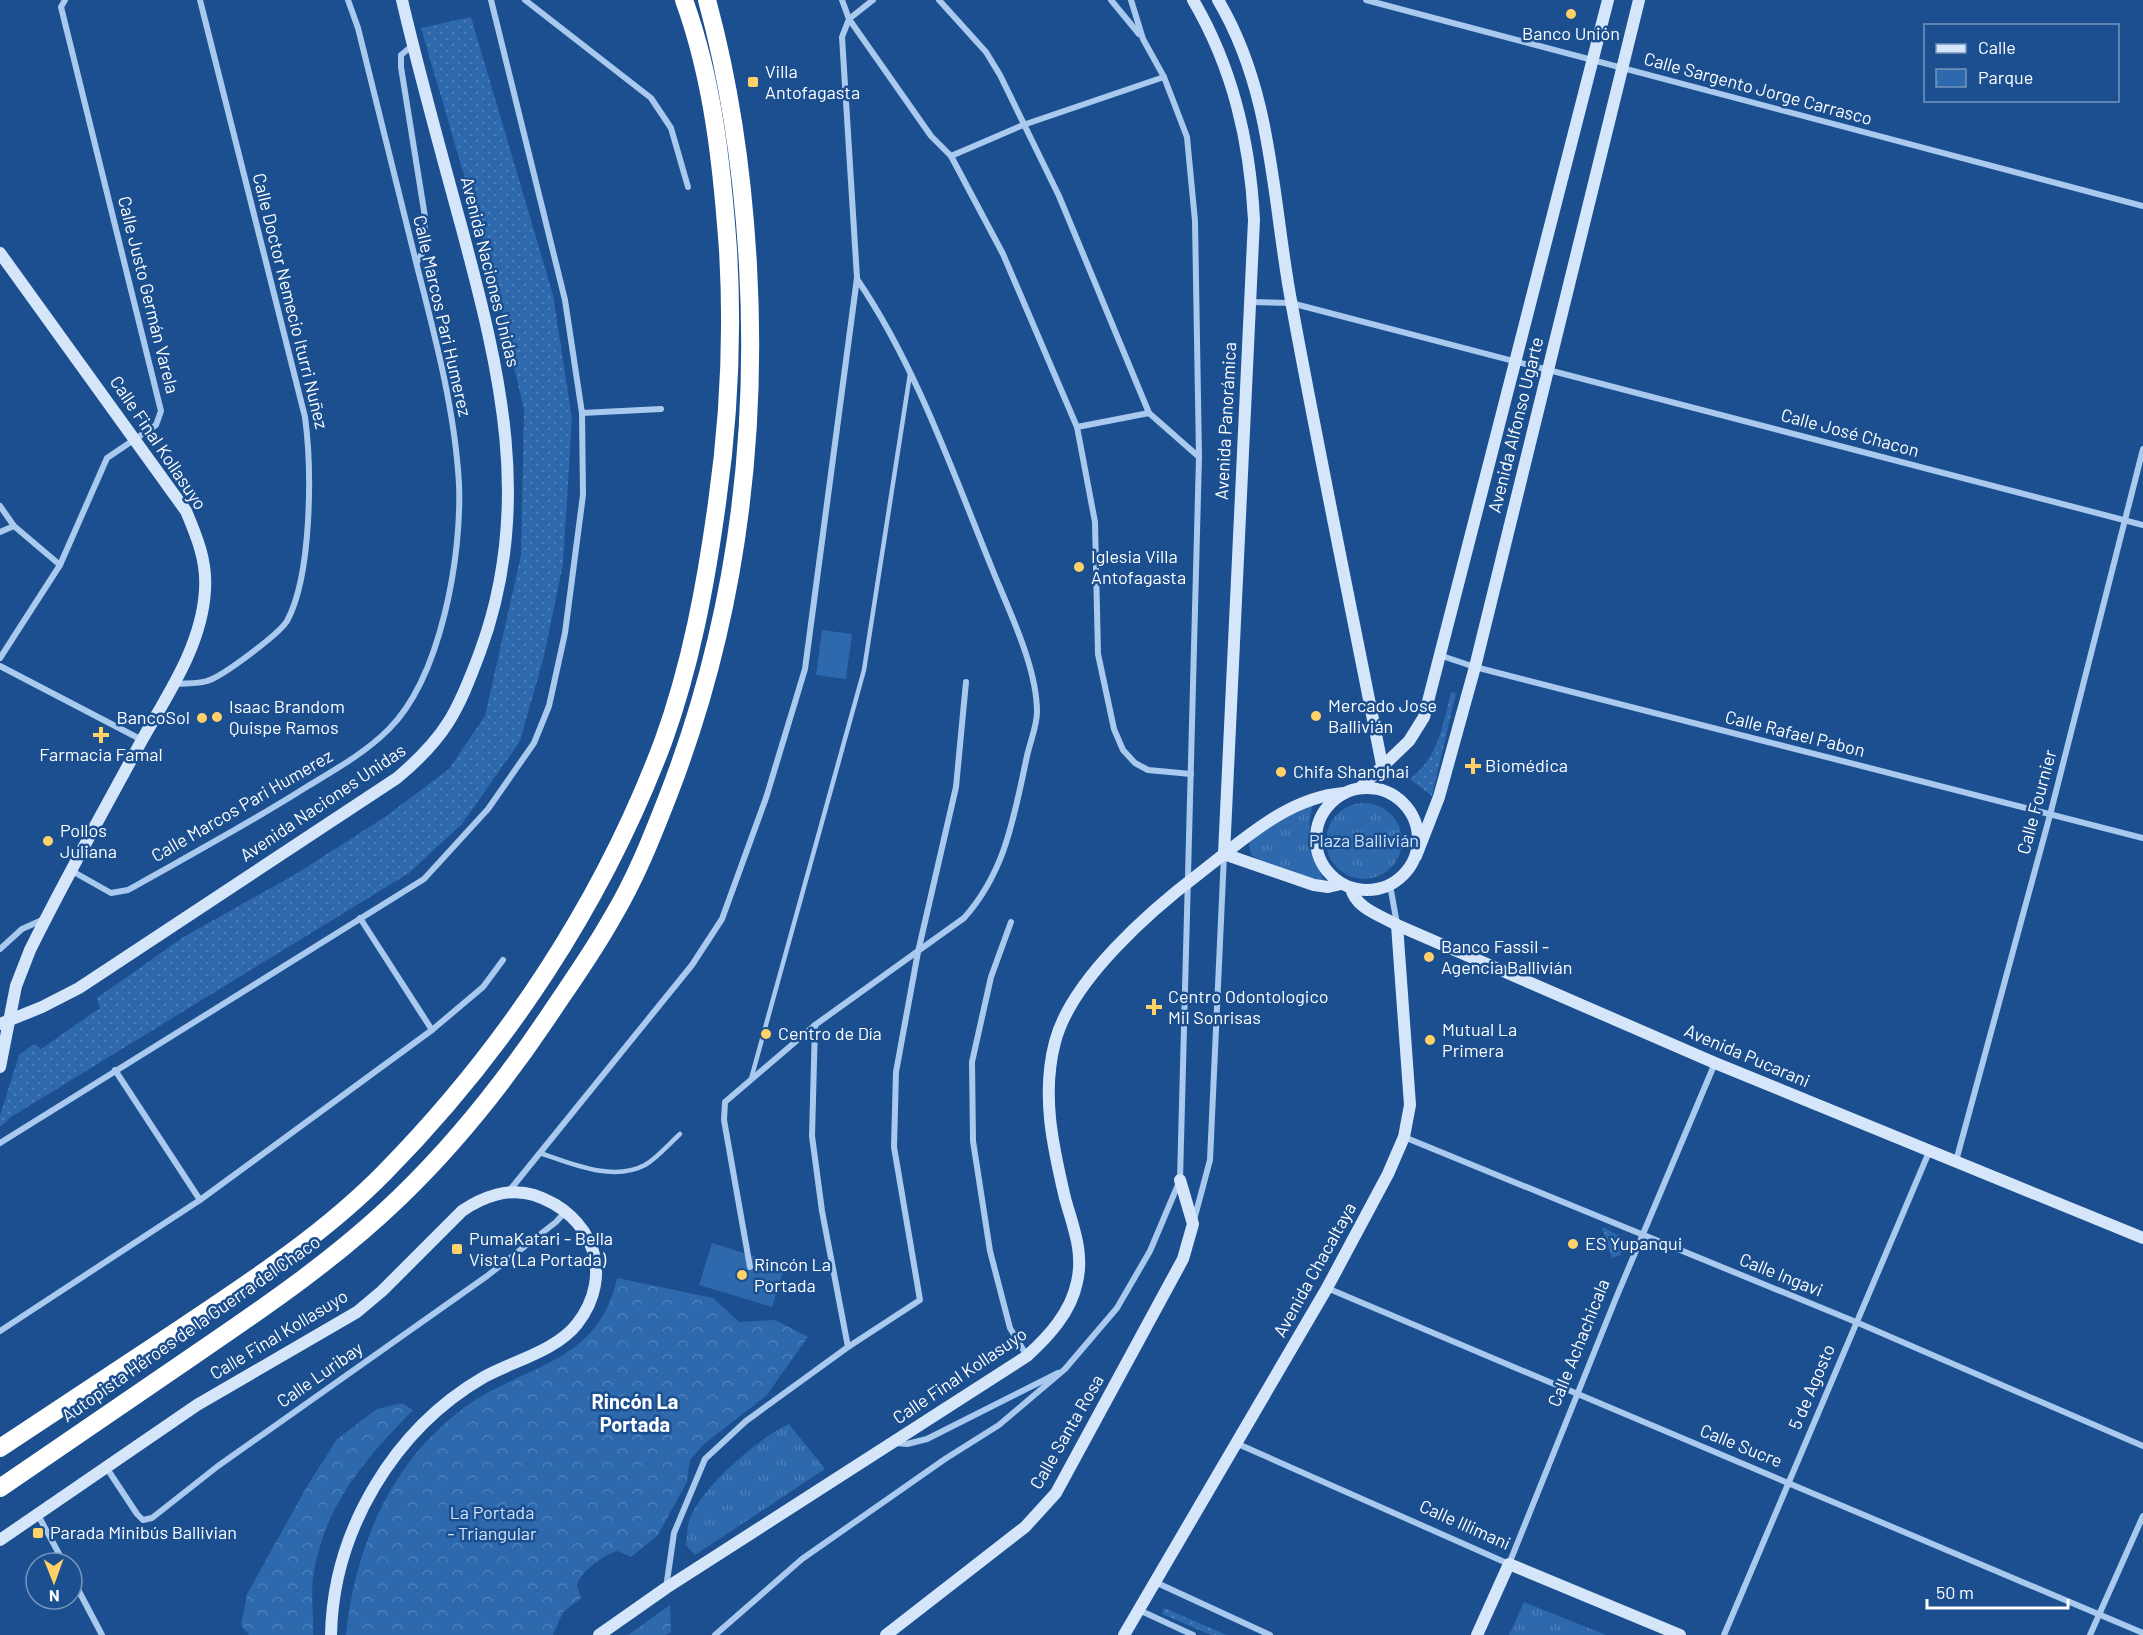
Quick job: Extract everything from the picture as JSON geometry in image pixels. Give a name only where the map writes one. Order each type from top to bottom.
[{"type":"highway","name":"Autopista Héroes de la Guerra del Chaco","points":[[0,1448],[246,1285],[333,1220],[383,1174],[442,1110],[508,1029],[590,903],[624,834],[663,740],[689,653],[707,574],[726,436],[730,289],[725,208],[714,116],[684,0]]},
{"type":"highway","name":"Autopista Héroes de la Guerra del Chaco","points":[[0,1488],[279,1297],[357,1237],[402,1196],[464,1129],[528,1047],[614,916],[649,844],[687,747],[713,659],[732,577],[749,440],[752,367],[745,204],[733,108],[707,0]]},
{"type":"main road","name":"Avenida Naciones Unidas","points":[[4,1022],[42,1007],[79,988],[397,778],[424,755],[450,723],[467,687],[489,629],[502,570],[509,494],[505,421],[492,340],[402,0]]},
{"type":"main road","name":"Avenida Panorámica","points":[[1193,0],[1221,53],[1235,93],[1246,140],[1254,220],[1224,854]]},
{"type":"main road","points":[[1218,0],[1242,47],[1256,87],[1267,136],[1291,303],[1382,765]]},
{"type":"main road","name":"Avenida Alfonso Ugarte","points":[[1360,788],[1408,741],[1424,717],[1442,656],[1608,0]]},
{"type":"main road","name":"Avenida Alfonso Ugarte","points":[[1416,856],[1440,797],[1475,667],[1639,0]]},
{"type":"main road","name":"Calle Final Kollasuyo","points":[[0,253],[186,511],[200,544],[205,572],[205,592],[197,630],[175,684],[45,919],[16,986],[4,1022],[0,1067]]},
{"type":"main road","points":[[1224,854],[1314,885],[1346,886],[1370,890],[1390,885],[1406,873],[1416,856],[1417,827],[1403,803],[1379,789],[1360,788],[1344,793],[1322,813],[1315,842],[1326,871],[1346,886]]},
{"type":"main road","name":"Calle Final Kollasuyo","points":[[599,1635],[666,1588],[1028,1356],[1054,1328],[1066,1310],[1077,1282],[1080,1243],[1066,1200],[1048,1120],[1048,1079],[1055,1041],[1068,1011],[1104,962],[1158,905],[1224,854],[1292,807],[1325,794],[1344,793]]},
{"type":"main road","name":"Avenida Pucarani","points":[[1346,886],[1360,905],[1397,925],[1715,1063],[2143,1238]]},
{"type":"main road","name":"Avenida Chacaltaya","points":[[1124,1635],[1238,1444],[1327,1288],[1404,1137],[1410,1105],[1397,925]]},
{"type":"main road","points":[[1180,1180],[1193,1224]]},
{"type":"main road","name":"Calle Final Kollasuyo","points":[[0,1540],[196,1405],[357,1312],[382,1291],[462,1211],[481,1199],[507,1192],[527,1193],[546,1199],[566,1212],[590,1240],[597,1261],[598,1281],[591,1304],[576,1326],[557,1342],[502,1367],[445,1403],[393,1458],[368,1497],[351,1533],[339,1570],[331,1635]]},
{"type":"main road","name":"Calle Santa Rosa","points":[[886,1635],[1025,1527],[1056,1493],[1155,1316],[1183,1259],[1193,1224]]},
{"type":"main road","name":"Calle Achachicala","points":[[1477,1635],[1509,1564]]},
{"type":"main road","name":"Calle Illimani","points":[[1509,1564],[1680,1635]]},
{"type":"street","name":"Calle Justo Germán Varela","points":[[0,658],[60,565],[108,458],[156,425],[161,411],[61,7],[65,0]]},
{"type":"street","name":"Calle Doctor Nemecio Iturri Nuñez","points":[[175,684],[208,681],[277,635],[296,601],[310,492],[305,417],[200,0]]},
{"type":"street","name":"Calle Marcos Pari Humerez","points":[[72,871],[111,893],[128,890],[272,809],[363,752],[391,727],[428,668],[442,631],[455,553],[459,487],[455,449],[439,352],[358,28],[348,0]]},
{"type":"street","points":[[0,1143],[424,879],[488,809],[534,743],[549,706],[565,633],[583,495],[582,413],[566,300],[491,0]]},
{"type":"street","points":[[525,0],[651,98],[671,128],[688,187]]},
{"type":"street","points":[[842,0],[849,20],[931,136],[951,156],[1003,254],[1077,427],[1095,522],[1098,654],[1114,729],[1123,750],[1136,763],[1148,770],[1191,774]]},
{"type":"street","points":[[507,1192],[692,965],[722,919],[766,798],[805,669],[857,278],[841,54],[843,29],[849,20],[873,0]]},
{"type":"street","points":[[939,0],[986,52],[1059,196],[1149,413],[1199,457]]},
{"type":"street","points":[[715,1635],[802,1559],[945,1459],[999,1425],[1065,1369],[1117,1308],[1150,1251],[1180,1180],[1199,457],[1193,181],[1187,137],[1164,77],[1143,39],[1111,0]]},
{"type":"street","points":[[1131,0],[1143,39]]},
{"type":"street","name":"Calle Sargento Jorge Carrasco","points":[[1366,0],[2143,206]]},
{"type":"street","points":[[413,45],[402,55],[401,67],[425,217],[424,250],[417,263]]},
{"type":"street","points":[[951,156],[1023,125],[1164,77]]},
{"type":"street","points":[[750,1268],[723,1120],[725,1102],[815,1025],[964,918],[983,897],[998,870],[1014,815],[1037,714],[1034,682],[1008,611],[910,374],[879,311],[857,278]]},
{"type":"street","points":[[1249,302],[1291,303],[1515,362]]},
{"type":"street","name":"Calle José Chacon","points":[[1515,362],[2143,525]]},
{"type":"street","points":[[582,413],[661,409]]},
{"type":"street","points":[[1077,427],[1149,413]]},
{"type":"street","name":"Calle Fournier","points":[[1956,1161],[2050,815],[2143,449]]},
{"type":"street","points":[[0,506],[14,526],[60,565]]},
{"type":"street","points":[[0,532],[14,526]]},
{"type":"street","name":"Calle Rafael Pabon","points":[[1442,656],[1475,667],[2143,838]]},
{"type":"street","points":[[0,666],[142,740]]},
{"type":"street","points":[[666,1588],[674,1533],[705,1460],[746,1422],[848,1347],[920,1300],[894,1147],[896,1072],[918,952],[956,787],[966,682]]},
{"type":"street","name":"Calle Santa Rosa","points":[[1193,1224],[1210,1160],[1224,854]]},
{"type":"street","name":"Avenida Chacaltaya","points":[[1390,885],[1397,925]]},
{"type":"street","points":[[360,918],[432,1030]]},
{"type":"street","points":[[0,950],[22,929],[45,919]]},
{"type":"street","points":[[1011,922],[991,977],[972,1062],[973,1141],[996,1273],[1010,1328],[1028,1356]]},
{"type":"street","points":[[0,1331],[200,1200],[432,1030],[483,987],[503,960]]},
{"type":"street","points":[[815,1025],[812,1136],[822,1211],[848,1347]]},
{"type":"street","name":"Calle Achachicala","points":[[1509,1564],[1715,1063]]},
{"type":"street","points":[[115,1070],[200,1200]]},
{"type":"street","name":"Calle Ingavi","points":[[1404,1137],[1575,1209],[1643,1234],[1856,1322],[2143,1446]]},
{"type":"street","name":"5 de Agosto","points":[[1724,1635],[1929,1152]]},
{"type":"street","name":"Calle Luribay","points":[[106,1466],[137,1514],[143,1520],[152,1518],[218,1466],[487,1276],[566,1212]]},
{"type":"street","name":"Calle Sucre","points":[[1327,1288],[2143,1633]]},
{"type":"street","points":[[892,1443],[907,1444],[927,1439],[1065,1369]]},
{"type":"street","name":"Calle Illimani","points":[[1238,1444],[1509,1564]]},
{"type":"street","points":[[38,1515],[58,1551]]},
{"type":"street","points":[[2090,1635],[2143,1516]]},
{"type":"street","points":[[1155,1582],[1270,1635]]},
{"type":"street","points":[[84,1601],[102,1635]]},
{"type":"street","points":[[1139,1610],[1193,1635]]},
{"type":"lane","points":[[750,1080],[864,670],[910,374]]},
{"type":"lane","points":[[540,1153],[577,1166],[630,1171],[647,1164],[680,1134]]},
{"type":"green space","points":[[471,17],[553,295],[572,419],[563,564],[544,656],[520,741],[462,824],[409,873],[11,1117],[0,1127],[0,1116],[19,1055],[34,1044],[41,1049],[100,1008],[97,998],[182,938],[299,872],[385,817],[449,769],[485,716],[521,555],[524,410],[490,264],[421,28]]},
{"type":"green space","points":[[822,630],[852,634],[846,679],[816,675]]},
{"type":"green space","points":[[1451,692],[1456,693],[1432,796],[1410,779],[1419,771],[1433,751],[1442,728]]},
{"type":"green space","points":[[1314,800],[1311,811],[1310,842],[1325,882],[1263,862],[1251,855],[1249,846],[1251,835]]},
{"type":"green space","name":"Plaza Ballivián","points":[[1364,803],[1378,806],[1391,814],[1399,827],[1402,841],[1399,855],[1391,868],[1378,876],[1364,879],[1350,876],[1337,868],[1329,855],[1326,841],[1329,827],[1337,814],[1350,806]]},
{"type":"green space","points":[[1602,1227],[1620,1236],[1625,1242],[1620,1255],[1612,1258]]},
{"type":"green space","name":"Rincón La Portada","points":[[712,1243],[785,1266],[772,1307],[699,1285]]},
{"type":"green space","name":"La Portada - Triangular","points":[[617,1278],[713,1298],[739,1322],[775,1320],[808,1337],[766,1396],[704,1444],[690,1460],[687,1482],[658,1535],[631,1557],[617,1551],[599,1560],[582,1575],[577,1586],[581,1598],[563,1612],[553,1635],[346,1635],[357,1572],[367,1541],[379,1512],[412,1459],[457,1413],[481,1397],[574,1348],[592,1330],[607,1308]]},
{"type":"green space","points":[[402,1403],[413,1410],[365,1464],[338,1503],[328,1524],[314,1571],[313,1635],[249,1635],[241,1625],[247,1594],[309,1483],[337,1439],[377,1409]]},
{"type":"green space","points":[[789,1424],[825,1469],[695,1555],[686,1545],[688,1527],[695,1508],[705,1494],[717,1479],[747,1452]]},
{"type":"green space","points":[[1524,1602],[1606,1635],[1509,1635]]},
{"type":"green space","points":[[670,1605],[671,1632],[666,1635],[628,1635]]},
{"type":"green space","points":[[1164,1608],[1227,1635],[1211,1635],[1162,1614]]},
{"type":"place","name":"Banco Unión","points":[[1571,14]]},
{"type":"place","name":"Villa Antofagasta","points":[[753,82]]},
{"type":"place","name":"Iglesia Villa Antofagasta","points":[[1079,567]]},
{"type":"place","name":"Mercado Jose Ballivián","points":[[1316,716]]},
{"type":"place","name":"Isaac Brandom Quispe Ramos","points":[[217,717]]},
{"type":"place","name":"BancoSol","points":[[202,718]]},
{"type":"place","name":"Farmacia Famal","points":[[101,735]]},
{"type":"place","name":"Biomédica","points":[[1473,766]]},
{"type":"place","name":"Chifa Shanghai","points":[[1281,772]]},
{"type":"place","name":"Pollos Juliana","points":[[48,841]]},
{"type":"place","name":"Banco Fassil - Agencia Ballivián","points":[[1429,957]]},
{"type":"place","name":"Centro Odontologico Mil Sonrisas","points":[[1154,1007]]},
{"type":"place","name":"Centro de Día","points":[[766,1034]]},
{"type":"place","name":"Mutual La Primera","points":[[1430,1040]]},
{"type":"place","name":"ES Yupanqui","points":[[1573,1244]]},
{"type":"place","name":"PumaKatari - Bella Vista (La Portada)","points":[[457,1249]]},
{"type":"place","name":"Rincón La Portada","points":[[742,1275]]},
{"type":"place","name":"Parada Minibús Ballivian","points":[[38,1533]]},
{"type":"district","name":"Rincón La Portada","points":[[635,1414]]}]
